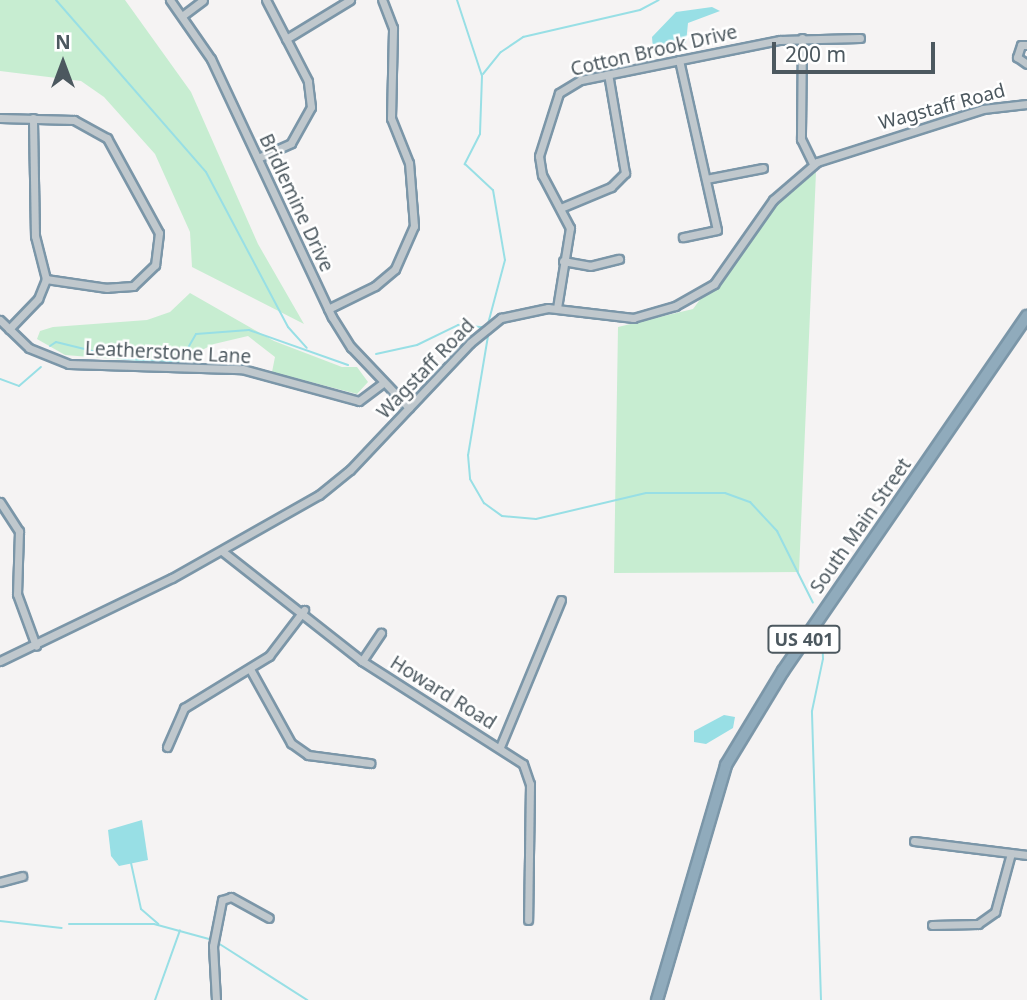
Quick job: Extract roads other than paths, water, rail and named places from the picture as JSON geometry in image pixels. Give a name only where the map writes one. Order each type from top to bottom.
[{"type":"highway","name":"South Main Street","points":[[657,1000],[726,765],[783,671],[1027,316]]},
{"type":"street","name":"Bridlemine Drive","points":[[170,0],[211,59],[328,309],[383,383],[409,408]]},
{"type":"street","points":[[182,16],[203,0]]},
{"type":"street","points":[[258,158],[291,143],[309,117],[308,80],[266,0]]},
{"type":"street","points":[[286,39],[350,0]]},
{"type":"street","points":[[328,309],[375,286],[395,269],[414,226],[409,163],[391,118],[393,28],[382,0]]},
{"type":"street","points":[[802,38],[801,139],[813,164]]},
{"type":"street","name":"Cotton Brook Drive","points":[[557,308],[570,228],[563,207],[542,175],[540,156],[554,101],[571,84],[679,60],[802,38],[860,38]]},
{"type":"street","points":[[1027,44],[1021,45],[1017,57],[1027,64]]},
{"type":"street","points":[[679,60],[717,230],[684,237]]},
{"type":"street","points":[[563,207],[611,187],[625,173],[608,75]]},
{"type":"street","name":"Wagstaff Road","points":[[0,661],[36,646],[222,551],[330,487],[470,343],[513,312],[557,308],[634,318],[704,291],[727,270],[773,200],[813,164],[961,115],[1027,104]]},
{"type":"street","points":[[0,118],[74,120],[107,138],[159,233],[155,265],[133,286],[46,279]]},
{"type":"street","points":[[9,329],[38,299],[46,279],[35,236],[33,118]]},
{"type":"street","points":[[705,179],[763,168]]},
{"type":"street","points":[[563,261],[590,266],[620,259]]},
{"type":"street","name":"Leatherstone Lane","points":[[0,320],[41,355],[69,364],[242,369],[359,401],[383,383]]},
{"type":"street","points":[[0,502],[19,531],[17,594],[36,646]]},
{"type":"street","name":"Howard Road","points":[[222,551],[304,610],[362,661],[523,764],[530,784],[528,920]]},
{"type":"street","points":[[500,747],[561,600]]},
{"type":"street","points":[[167,747],[184,708],[250,669],[277,648],[304,610]]},
{"type":"street","points":[[362,661],[381,633]]},
{"type":"street","points":[[250,669],[291,743],[308,755],[370,763]]},
{"type":"street","points":[[914,841],[1027,855]]},
{"type":"street","points":[[932,925],[978,924],[995,912],[1011,853]]},
{"type":"street","points":[[0,882],[22,876]]},
{"type":"street","points":[[216,1000],[213,946],[222,900],[231,897],[269,918]]},
{"type":"water","points":[[712,7],[720,11],[688,23],[686,43],[653,50],[652,37],[676,12]]},
{"type":"water","points":[[724,715],[735,717],[733,728],[706,744],[694,742],[694,731]]},
{"type":"water","points":[[142,820],[148,860],[119,866],[111,856],[108,830]]},
{"type":"waterway","points":[[56,0],[206,172],[288,327],[307,348]]},
{"type":"waterway","points":[[457,0],[482,76],[480,134],[465,164],[493,190],[505,260],[488,324]]},
{"type":"waterway","points":[[483,74],[501,52],[523,37],[640,10],[659,0]]},
{"type":"waterway","points":[[376,354],[417,345],[458,325],[483,327]]},
{"type":"waterway","points":[[50,346],[56,342],[125,359],[172,362],[181,360],[196,334],[249,330],[348,365]]},
{"type":"waterway","points":[[489,330],[468,455],[470,479],[484,503],[502,516],[536,519],[646,493],[725,493],[750,502],[777,531],[813,603]]},
{"type":"waterway","points":[[0,379],[19,386],[41,367]]},
{"type":"waterway","points":[[821,1000],[812,711],[823,659],[822,628]]},
{"type":"waterway","points":[[131,863],[141,909],[158,924]]},
{"type":"waterway","points":[[0,921],[62,928]]},
{"type":"waterway","points":[[69,924],[154,924],[209,939]]},
{"type":"waterway","points":[[155,1000],[180,930]]},
{"type":"waterway","points":[[218,943],[307,1000]]}]
